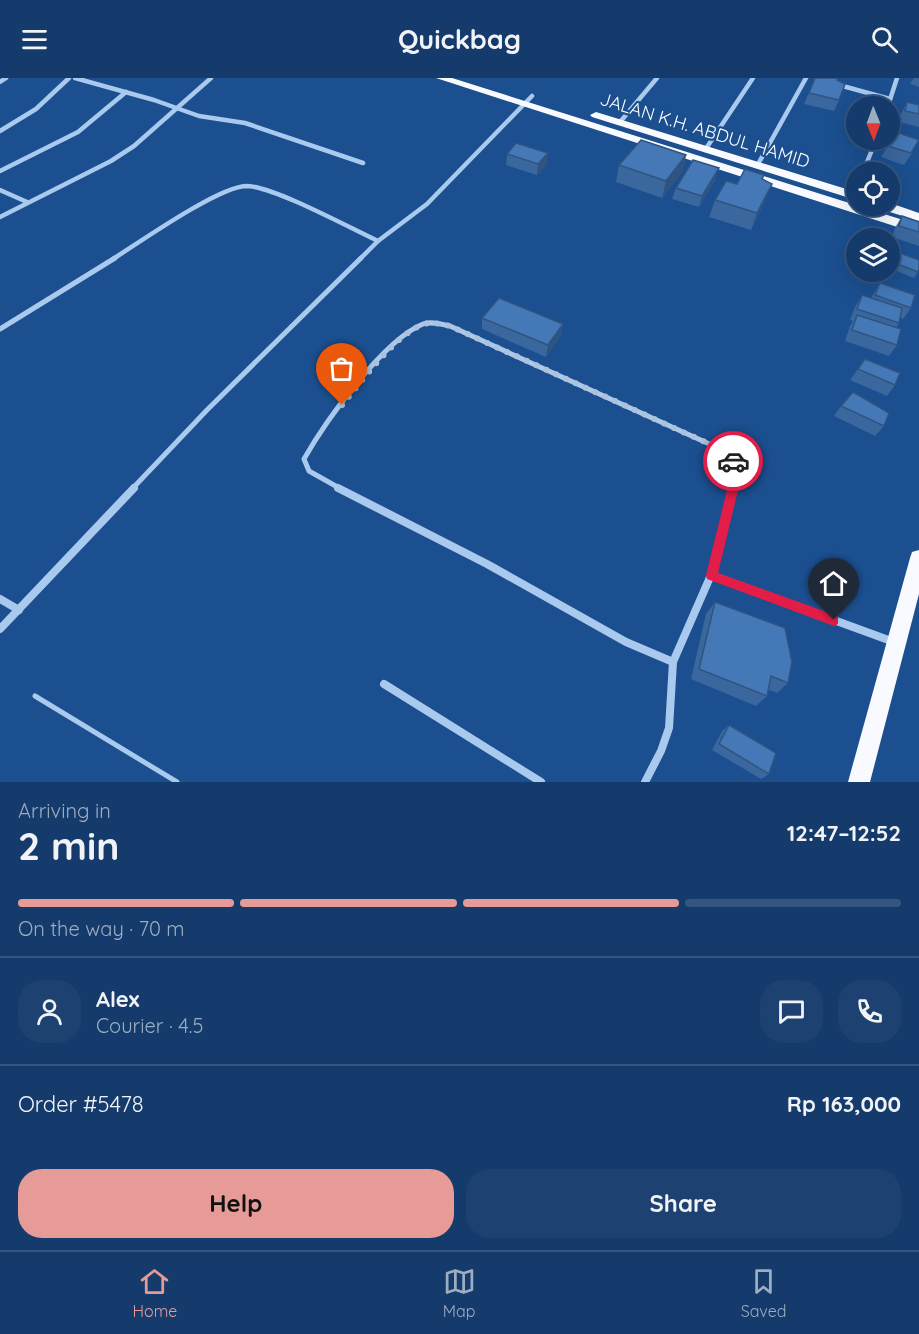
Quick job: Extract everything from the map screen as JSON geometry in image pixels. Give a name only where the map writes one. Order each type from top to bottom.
[{"type":"highway","name":"JALAN K.H. ABDUL HAMID","points":[[441,78],[620,122],[705,150],[846,190]]},
{"type":"highway","name":"JALAN K.H. ABDUL HAMID","points":[[475,78],[528,100],[846,207]]},
{"type":"highway","points":[[900,211],[919,217]]},
{"type":"highway","name":"JALAN K.H. ABDUL HAMID","points":[[875,216],[919,230]]},
{"type":"highway","points":[[859,782],[919,558]]},
{"type":"street","points":[[0,82],[6,78]]},
{"type":"street","points":[[0,130],[36,108],[69,78]]},
{"type":"street","points":[[75,78],[199,116],[244,123],[363,164]]},
{"type":"street","points":[[0,217],[111,161],[134,146],[210,78]]},
{"type":"street","points":[[620,122],[657,78]]},
{"type":"street","points":[[705,150],[753,78]]},
{"type":"street","points":[[757,165],[806,78]]},
{"type":"street","points":[[891,96],[897,78]]},
{"type":"street","points":[[835,84],[879,96]]},
{"type":"street","points":[[0,171],[78,132],[126,92]]},
{"type":"street","points":[[0,629],[207,410],[378,241],[427,204],[528,100]]},
{"type":"street","points":[[0,329],[210,199],[232,188],[247,186],[272,192],[378,241]]},
{"type":"street","points":[[0,190],[27,202]]},
{"type":"street","points":[[645,782],[661,751],[669,728],[674,662],[711,575],[736,478],[736,465],[729,456],[716,447],[450,326],[424,324],[379,359],[317,436],[304,459],[309,471],[487,564],[626,642],[674,662]]},
{"type":"street","points":[[711,575],[896,643]]},
{"type":"street","points":[[0,599],[19,610]]},
{"type":"street","points":[[384,684],[541,782]]},
{"type":"lane","points":[[35,696],[177,782]]},
{"type":"building","points":[[815,78],[837,78],[845,84],[839,100],[809,93]]},
{"type":"building","points":[[907,102],[919,105],[919,114],[905,111]]},
{"type":"building","points":[[900,133],[919,140],[911,153],[900,150]]},
{"type":"building","points":[[641,140],[686,155],[666,181],[619,165]]},
{"type":"building","points":[[516,143],[548,153],[538,164],[507,154]]},
{"type":"building","points":[[693,160],[719,168],[702,196],[676,188]]},
{"type":"building","points":[[745,169],[764,175],[762,179],[772,184],[757,213],[715,200],[726,181],[737,184]]},
{"type":"building","points":[[902,216],[919,222],[919,232],[899,226]]},
{"type":"building","points":[[900,253],[919,260],[918,272],[900,265]]},
{"type":"building","points":[[880,283],[915,295],[911,308],[875,295]]},
{"type":"building","points":[[862,295],[902,308],[899,323],[857,309]]},
{"type":"building","points":[[499,298],[563,324],[548,345],[482,318]]},
{"type":"building","points":[[857,315],[901,329],[897,345],[852,330]]},
{"type":"building","points":[[865,359],[900,373],[895,385],[858,369]]},
{"type":"building","points":[[853,392],[889,413],[884,426],[841,406]]},
{"type":"building","points":[[715,602],[785,628],[792,662],[788,683],[771,676],[767,696],[699,669]]},
{"type":"building","points":[[729,725],[776,753],[769,774],[719,744]]},
{"type":"way so far","points":[[342,405],[379,359],[416,328],[424,324],[436,323],[450,326],[716,447],[733,461]]},
{"type":"route","points":[[733,461],[736,465],[736,478],[711,575],[834,620]]}]
